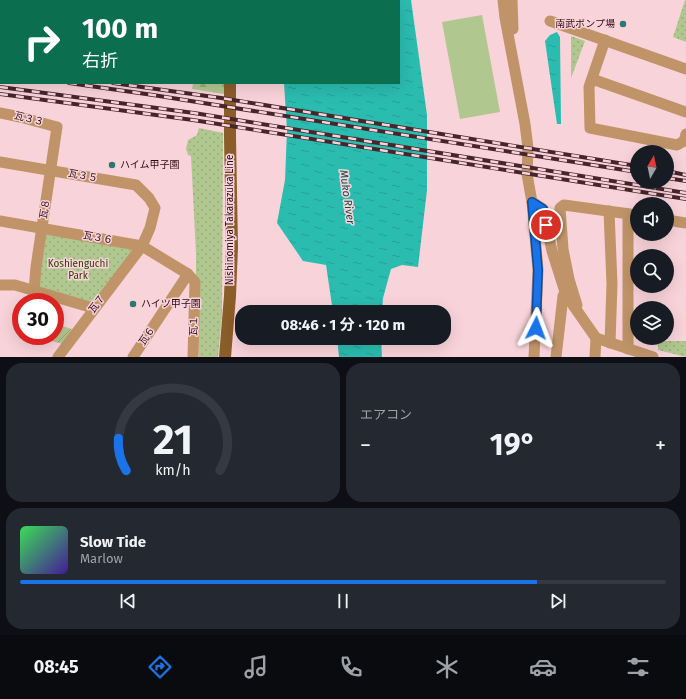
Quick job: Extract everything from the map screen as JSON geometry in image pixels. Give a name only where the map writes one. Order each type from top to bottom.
[{"type":"main road","name":"Nishinomiya Takarazuka Line","points":[[225,357],[232,247],[230,84]]},
{"type":"street","points":[[503,0],[528,148],[527,174],[532,202],[538,270],[534,357]]},
{"type":"street","points":[[512,0],[513,60]]},
{"type":"street","points":[[550,21],[686,69]]},
{"type":"street","points":[[605,40],[589,87],[590,128],[677,145],[684,141],[686,134]]},
{"type":"street","points":[[592,79],[686,112]]},
{"type":"street","name":"瓦３３","points":[[0,113],[20,116],[57,126]]},
{"type":"street","name":"瓦８","points":[[34,291],[57,126]]},
{"type":"street","name":"瓦３５","points":[[0,162],[136,185],[150,198],[155,208]]},
{"type":"street","points":[[532,202],[543,209],[552,251],[566,295],[596,338],[595,357]]},
{"type":"street","points":[[580,314],[569,279],[563,249],[560,208],[564,205],[630,214]]},
{"type":"street","name":"瓦７","points":[[58,357],[142,246],[150,228],[155,208]]},
{"type":"street","points":[[609,211],[612,284],[610,342]]},
{"type":"street","name":"瓦３６","points":[[0,221],[142,246],[188,274]]},
{"type":"street","points":[[674,221],[686,222]]},
{"type":"street","points":[[628,349],[631,241]]},
{"type":"street","name":"瓦６","points":[[133,357],[188,274]]},
{"type":"street","name":"瓦１","points":[[188,274],[195,282],[193,357]]},
{"type":"street","points":[[0,285],[15,285],[94,308]]},
{"type":"street","points":[[556,357],[563,296],[566,295]]},
{"type":"street","points":[[596,338],[648,356]]},
{"type":"green space","points":[[686,0],[686,42],[673,37]]},
{"type":"green space","points":[[482,15],[500,112],[460,119],[442,22]]},
{"type":"green space","points":[[571,36],[585,41],[571,78]]},
{"type":"green space","points":[[193,84],[224,84],[224,94],[192,89]]},
{"type":"green space","points":[[199,128],[223,133],[222,315],[218,357],[199,357],[191,156],[188,155],[186,149],[188,140],[197,135]]},
{"type":"green space","name":"Koshienguchi Park","points":[[48,233],[134,250],[92,307],[64,297],[64,293],[52,293],[40,289],[37,285],[44,236]]},
{"type":"green space","points":[[64,327],[72,329],[64,342]]},
{"type":"green space","points":[[674,341],[686,341],[686,357],[658,350],[658,345],[674,345]]},
{"type":"water","name":"Muko River","points":[[400,0],[411,0],[427,115],[427,190],[418,267],[402,265],[391,269],[382,305],[332,305],[326,265],[303,261],[277,223],[285,180],[287,130],[284,84],[400,84]]},
{"type":"water","points":[[557,32],[560,37],[561,124],[557,124],[545,41],[550,35]]},
{"type":"water","points":[[338,345],[381,345],[382,357],[339,357]]},
{"type":"railway","points":[[76,84],[630,171]]},
{"type":"railway","points":[[120,84],[221,98],[630,165]]},
{"type":"railway","points":[[0,87],[194,113],[686,193]]},
{"type":"railway","points":[[0,94],[193,120],[686,199]]},
{"type":"railway","points":[[674,172],[686,175]]},
{"type":"railway","points":[[674,179],[686,181]]},
{"type":"place","name":"南武ポンプ場","points":[[623,24]]},
{"type":"place","name":"ハイム甲子園","points":[[112,165]]},
{"type":"place","name":"ハイツ甲子園","points":[[133,304]]},
{"type":"route","points":[[536,328],[538,270],[532,202],[543,209],[546,225]]}]
